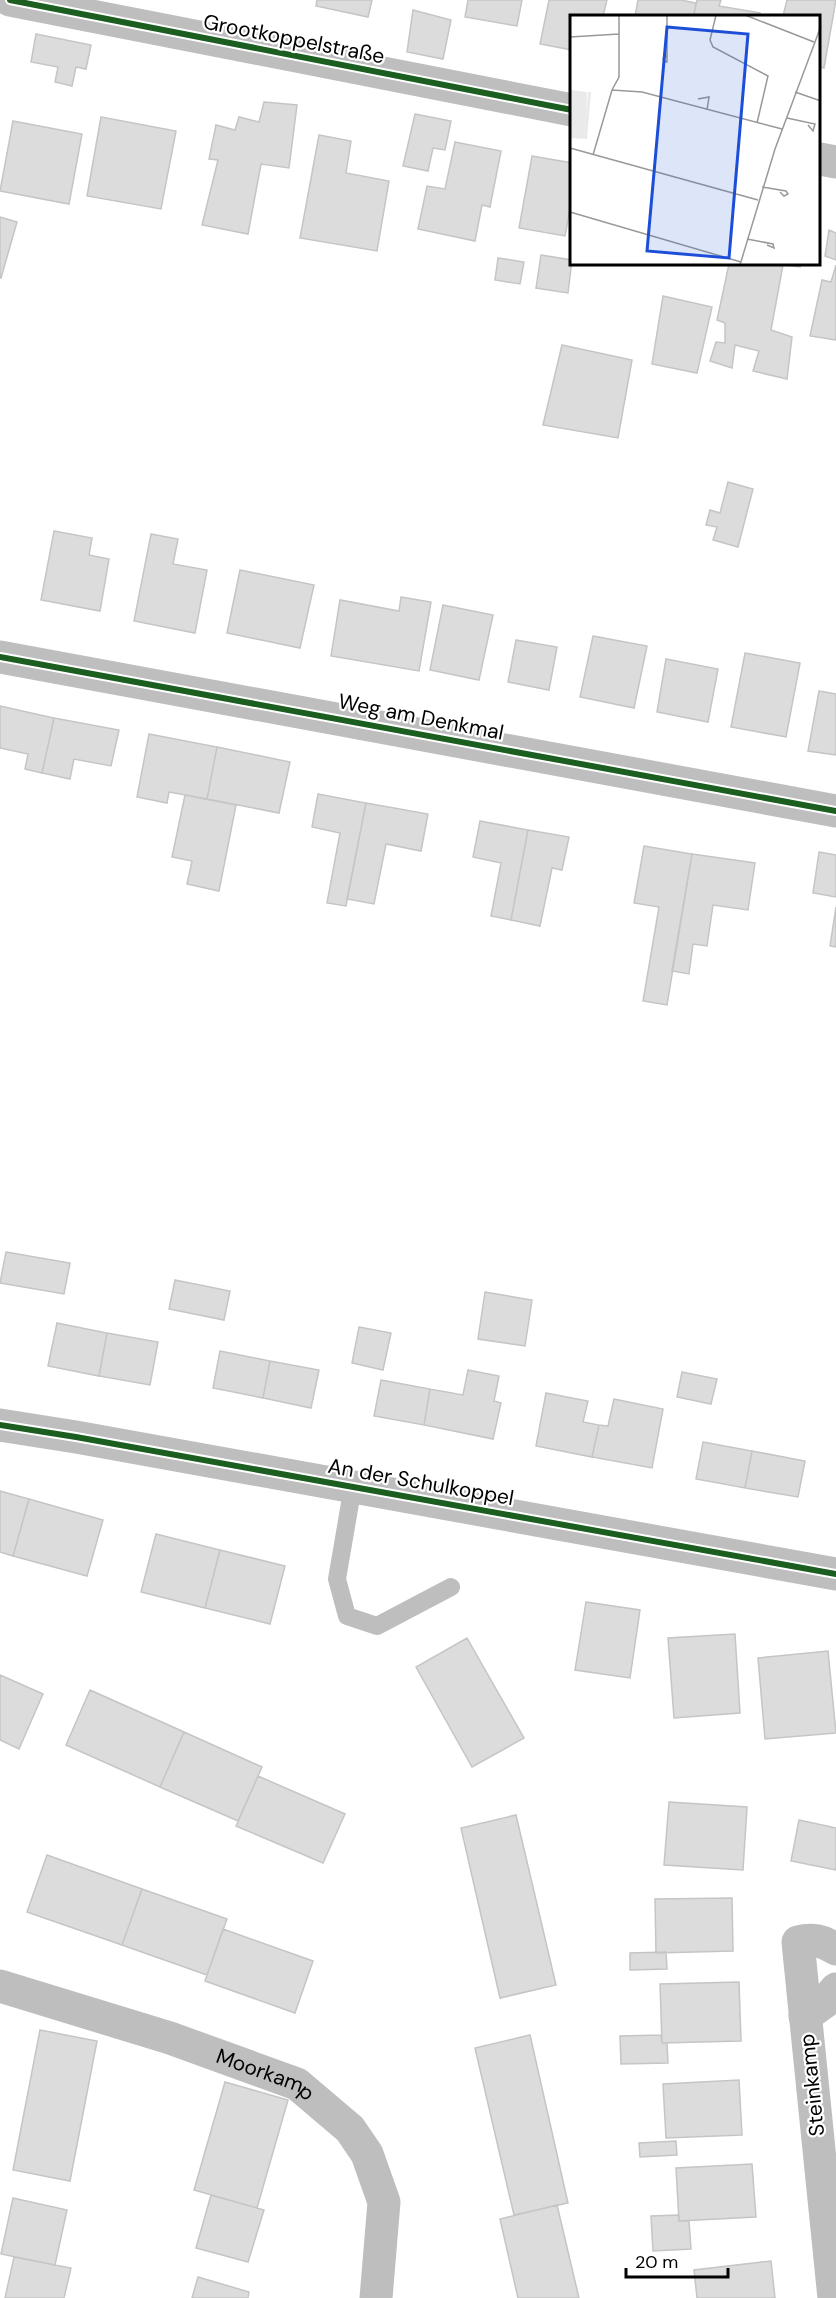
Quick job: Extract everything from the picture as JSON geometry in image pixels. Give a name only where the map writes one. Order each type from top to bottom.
[{"type":"street","name":"Grootkoppelstraße","points":[[10,0],[570,110]]},
{"type":"street","points":[[821,159],[836,162]]},
{"type":"street","name":"Weg am Denkmal","points":[[0,657],[836,811]]},
{"type":"street","name":"An der Schulkoppel","points":[[0,1425],[353,1486],[836,1574]]},
{"type":"street","name":"Steinkamp","points":[[834,2298],[798,1942],[809,1939],[822,1941],[836,1949]]},
{"type":"street","name":"Moorkamp","points":[[0,1986],[170,2038],[297,2084],[350,2129],[367,2154],[384,2202],[376,2298]]},
{"type":"street","name":"Steinkamp","points":[[805,2016],[826,2001],[836,1989]]},
{"type":"lane","points":[[353,1486],[337,1579],[347,1616],[377,1626],[451,1587]]},
{"type":"building","points":[[317,0],[372,0],[368,17],[316,6]]},
{"type":"building","points":[[468,0],[522,0],[517,26],[465,17]]},
{"type":"building","points":[[549,0],[607,0],[603,15],[570,15],[570,50],[540,44]]},
{"type":"building","points":[[638,0],[681,0],[696,3],[694,15],[635,15]]},
{"type":"building","points":[[697,0],[721,0],[719,6],[760,13],[760,15],[698,15],[694,14]]},
{"type":"building","points":[[787,0],[836,0],[824,68],[821,67],[821,15],[783,15]]},
{"type":"building","points":[[413,10],[451,20],[443,59],[407,52]]},
{"type":"building","points":[[36,34],[91,45],[86,69],[76,67],[72,86],[55,82],[58,67],[31,62]]},
{"type":"building","points":[[264,102],[297,105],[289,168],[261,164],[248,234],[202,225],[218,160],[209,159],[216,125],[235,130],[239,117],[259,122]]},
{"type":"building","points":[[415,114],[451,121],[445,150],[433,148],[428,171],[403,166]]},
{"type":"building","points":[[101,117],[176,131],[161,209],[87,196]]},
{"type":"building","points":[[13,121],[82,134],[69,204],[0,191]]},
{"type":"building","points":[[319,135],[351,141],[346,173],[389,181],[377,251],[300,238]]},
{"type":"building","points":[[455,142],[501,151],[490,207],[482,205],[475,241],[418,229],[427,186],[445,189]]},
{"type":"building","points":[[532,156],[570,163],[570,210],[565,236],[519,228]]},
{"type":"building","points":[[0,217],[17,222],[1,278],[0,278]]},
{"type":"building","points":[[829,230],[836,233],[836,260],[825,256]]},
{"type":"building","points":[[541,255],[570,260],[568,293],[536,288]]},
{"type":"building","points":[[498,258],[524,262],[520,284],[495,280]]},
{"type":"building","points":[[836,265],[836,340],[810,336],[822,280],[831,282]]},
{"type":"building","points":[[729,266],[783,266],[771,330],[792,337],[787,379],[753,371],[759,351],[735,345],[732,368],[710,361],[716,342],[725,343],[725,323],[717,320]]},
{"type":"building","points":[[663,296],[712,307],[697,373],[652,364]]},
{"type":"building","points":[[562,345],[632,360],[618,438],[543,425]]},
{"type":"building","points":[[728,482],[753,489],[738,547],[713,540],[717,527],[706,525],[710,510],[720,513]]},
{"type":"building","points":[[54,531],[92,538],[89,555],[109,559],[100,611],[41,600]]},
{"type":"building","points":[[151,534],[178,539],[173,564],[207,570],[195,633],[134,621]]},
{"type":"building","points":[[240,570],[314,585],[300,648],[227,633]]},
{"type":"building","points":[[401,597],[431,602],[419,671],[331,656],[340,600],[399,611]]},
{"type":"building","points":[[443,605],[493,615],[479,680],[430,670]]},
{"type":"building","points":[[593,636],[647,646],[634,708],[580,697]]},
{"type":"building","points":[[516,640],[557,647],[549,690],[508,682]]},
{"type":"building","points":[[745,653],[800,663],[786,737],[731,727]]},
{"type":"building","points":[[666,659],[718,669],[708,722],[657,712]]},
{"type":"building","points":[[819,691],[836,694],[836,755],[808,751]]},
{"type":"building","points":[[0,706],[54,718],[42,773],[25,769],[28,754],[0,748]]},
{"type":"building","points":[[54,718],[119,730],[111,766],[74,759],[70,779],[42,773]]},
{"type":"building","points":[[149,734],[217,747],[207,799],[169,792],[167,803],[137,797]]},
{"type":"building","points":[[217,747],[290,762],[279,813],[207,799]]},
{"type":"building","points":[[318,794],[366,803],[346,906],[327,903],[340,833],[312,827]]},
{"type":"building","points":[[185,795],[236,805],[219,891],[187,884],[192,861],[172,857]]},
{"type":"building","points":[[366,803],[428,814],[421,851],[386,844],[374,904],[347,899]]},
{"type":"building","points":[[480,821],[528,830],[511,920],[491,916],[501,863],[473,857]]},
{"type":"building","points":[[528,830],[569,837],[562,870],[552,868],[540,926],[511,920]]},
{"type":"building","points":[[644,846],[692,854],[667,1005],[643,1001],[659,907],[634,903]]},
{"type":"building","points":[[819,852],[836,855],[836,897],[813,893]]},
{"type":"building","points":[[692,854],[755,863],[748,910],[713,905],[707,946],[693,944],[689,974],[672,971]]},
{"type":"building","points":[[836,907],[836,947],[830,946]]},
{"type":"building","points":[[6,1252],[70,1263],[64,1294],[0,1283]]},
{"type":"building","points":[[175,1280],[230,1291],[224,1320],[169,1309]]},
{"type":"building","points":[[485,1292],[532,1300],[525,1346],[478,1339]]},
{"type":"building","points":[[57,1323],[107,1333],[99,1376],[48,1366]]},
{"type":"building","points":[[359,1327],[391,1333],[383,1370],[352,1363]]},
{"type":"building","points":[[107,1333],[158,1342],[150,1385],[99,1376]]},
{"type":"building","points":[[220,1351],[270,1361],[263,1398],[213,1388]]},
{"type":"building","points":[[270,1361],[319,1370],[311,1408],[263,1398]]},
{"type":"building","points":[[468,1370],[499,1376],[494,1401],[501,1403],[493,1439],[424,1425],[430,1389],[463,1395]]},
{"type":"building","points":[[682,1372],[717,1379],[711,1404],[677,1397]]},
{"type":"building","points":[[381,1380],[430,1389],[424,1425],[374,1416]]},
{"type":"building","points":[[546,1393],[588,1401],[583,1422],[599,1425],[592,1457],[536,1446]]},
{"type":"building","points":[[614,1399],[663,1409],[652,1468],[592,1457],[599,1425],[608,1426]]},
{"type":"building","points":[[703,1442],[752,1451],[745,1488],[696,1479]]},
{"type":"building","points":[[752,1451],[805,1461],[798,1497],[745,1488]]},
{"type":"building","points":[[0,1491],[29,1499],[13,1556],[0,1552]]},
{"type":"building","points":[[29,1499],[103,1520],[87,1576],[13,1556]]},
{"type":"building","points":[[156,1534],[220,1550],[205,1608],[141,1592]]},
{"type":"building","points":[[220,1550],[285,1566],[270,1624],[205,1608]]},
{"type":"building","points":[[586,1602],[640,1610],[630,1678],[575,1670]]},
{"type":"building","points":[[735,1634],[740,1713],[674,1718],[668,1638]]},
{"type":"building","points":[[467,1638],[524,1738],[472,1767],[416,1667]]},
{"type":"building","points":[[828,1651],[836,1733],[765,1739],[758,1658]]},
{"type":"building","points":[[0,1675],[43,1694],[19,1749],[0,1740]]},
{"type":"building","points":[[90,1690],[184,1732],[160,1787],[66,1745]]},
{"type":"building","points":[[184,1732],[262,1767],[238,1821],[160,1787]]},
{"type":"building","points":[[258,1776],[345,1814],[323,1863],[236,1826]]},
{"type":"building","points":[[669,1802],[747,1807],[743,1870],[664,1865]]},
{"type":"building","points":[[516,1815],[556,1985],[500,1998],[461,1828]]},
{"type":"building","points":[[799,1820],[836,1828],[836,1870],[791,1861]]},
{"type":"building","points":[[47,1855],[142,1889],[122,1945],[27,1912]]},
{"type":"building","points":[[142,1889],[227,1919],[207,1975],[122,1945]]},
{"type":"building","points":[[732,1898],[733,1951],[656,1953],[655,1899]]},
{"type":"building","points":[[223,1929],[313,1961],[295,2013],[205,1981]]},
{"type":"building","points":[[666,1952],[667,1969],[630,1970],[630,1953]]},
{"type":"building","points":[[739,1982],[741,2041],[662,2043],[660,1984]]},
{"type":"building","points":[[40,2030],[97,2041],[70,2181],[13,2170]]},
{"type":"building","points":[[530,2035],[568,2203],[514,2215],[475,2048]]},
{"type":"building","points":[[661,2035],[662,2043],[667,2043],[668,2063],[621,2064],[620,2036]]},
{"type":"building","points":[[739,2080],[742,2135],[666,2138],[663,2084]]},
{"type":"building","points":[[225,2082],[288,2100],[257,2208],[194,2190]]},
{"type":"building","points":[[676,2141],[677,2155],[640,2157],[639,2143]]},
{"type":"building","points":[[752,2164],[756,2217],[679,2221],[676,2168]]},
{"type":"building","points":[[211,2195],[264,2210],[248,2262],[196,2248]]},
{"type":"building","points":[[13,2198],[67,2210],[55,2265],[1,2254]]},
{"type":"building","points":[[557,2205],[579,2298],[518,2298],[500,2219]]},
{"type":"building","points":[[679,2215],[679,2221],[689,2221],[691,2249],[653,2251],[651,2216]]},
{"type":"building","points":[[14,2257],[71,2268],[64,2298],[5,2298]]},
{"type":"building","points":[[771,2261],[775,2298],[697,2298],[694,2270]]},
{"type":"building","points":[[198,2277],[249,2292],[248,2298],[192,2298]]},
{"type":"cycle path","points":[[10,0],[570,110]]},
{"type":"cycle path","points":[[0,657],[836,811]]},
{"type":"cycle path","points":[[0,1425],[836,1574]]}]
